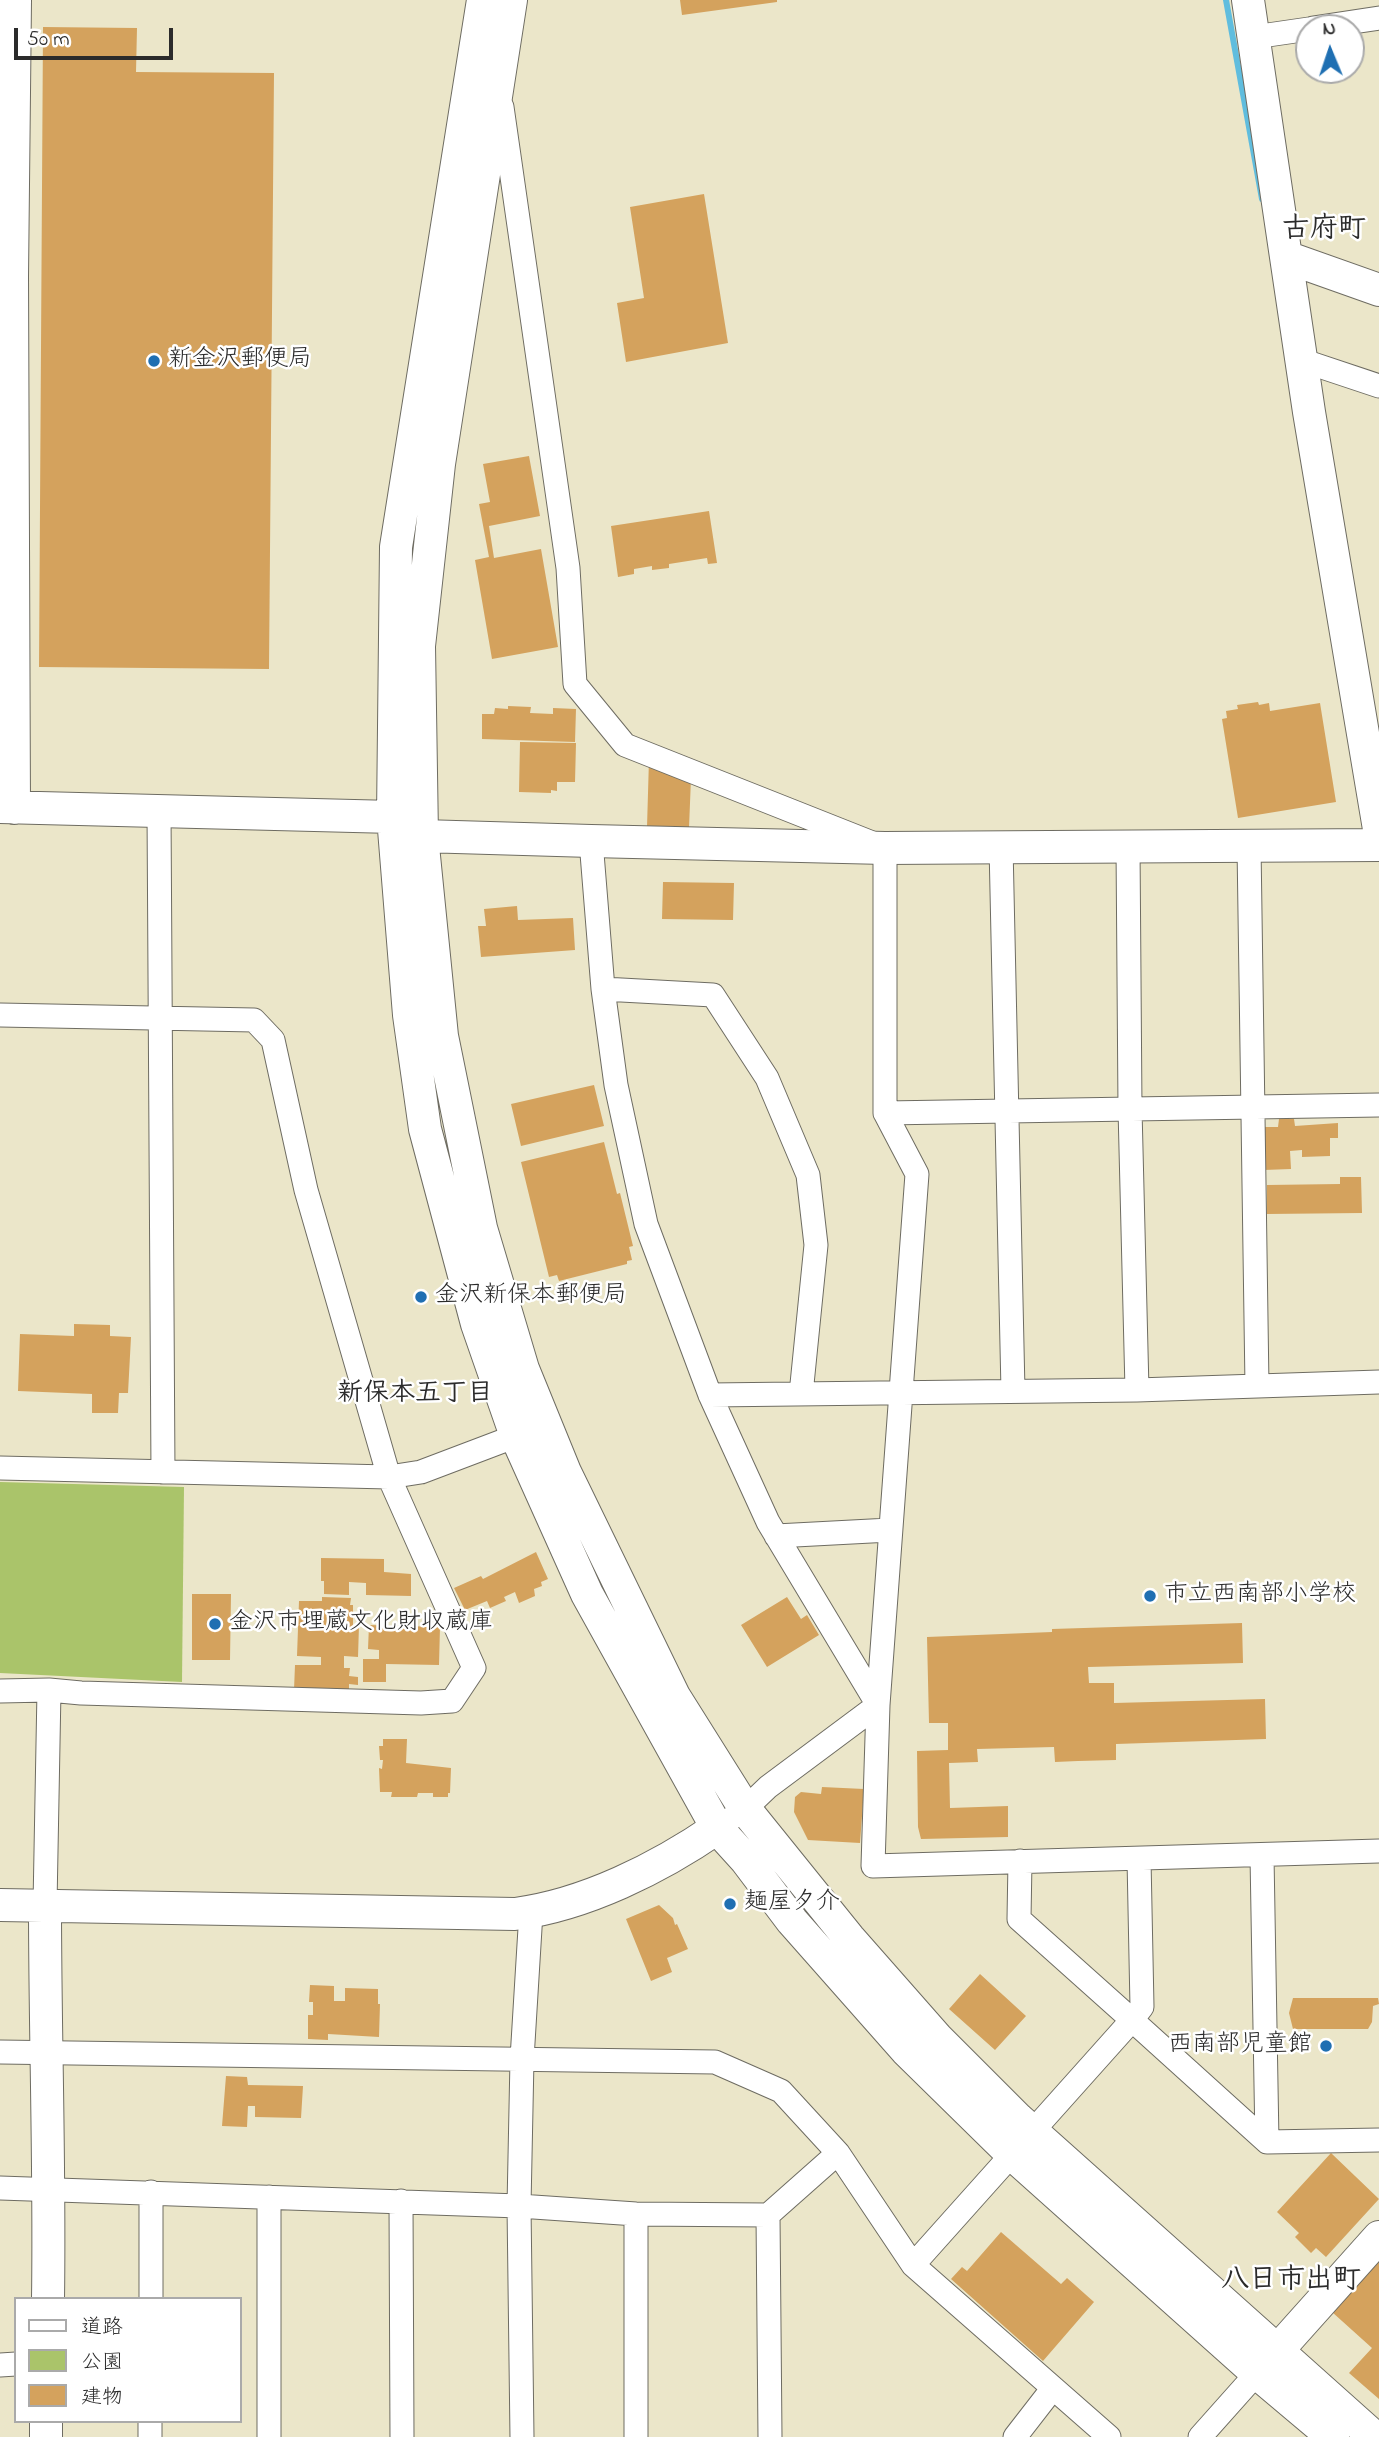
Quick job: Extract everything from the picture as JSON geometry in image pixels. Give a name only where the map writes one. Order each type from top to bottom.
[{"type":"street","points":[[15,0],[6,276],[7,808],[393,817],[422,836],[591,841],[884,848],[1379,845]]},
{"type":"street","points":[[484,0],[396,547],[393,817],[409,1015],[425,1129],[477,1324],[516,1436],[587,1594],[717,1828],[746,1860],[792,1921],[906,2050],[1022,2143],[1267,2362],[1374,2437]]},
{"type":"street","points":[[511,0],[439,464],[419,646],[422,836],[442,1036],[481,1228],[523,1369],[565,1472],[674,1696],[745,1809],[849,1938],[928,2028],[1022,2143]]},
{"type":"street","points":[[1248,0],[1301,360],[1379,829]]},
{"type":"street","points":[[1254,37],[1295,31]]},
{"type":"street","points":[[498,79],[568,568],[575,684],[625,745],[884,848]]},
{"type":"street","points":[[1286,257],[1379,290]]},
{"type":"street","points":[[1301,360],[1379,386]]},
{"type":"street","points":[[159,810],[163,1472]]},
{"type":"street","points":[[591,841],[603,989],[616,1085],[646,1224],[710,1395],[776,1536],[878,1705]]},
{"type":"street","points":[[1002,846],[1013,1391]]},
{"type":"street","points":[[1128,846],[1130,1109],[1137,1390]]},
{"type":"street","points":[[1249,846],[1256,1386]]},
{"type":"street","points":[[884,848],[885,1113],[917,1174],[878,1705],[873,1866],[1379,1851]]},
{"type":"street","points":[[603,989],[713,995],[767,1078],[808,1174],[816,1245],[800,1394]]},
{"type":"street","points":[[0,1015],[254,1020],[273,1040],[306,1190],[389,1477],[474,1668],[452,1701],[0,1690]]},
{"type":"street","points":[[885,1113],[1379,1105]]},
{"type":"street","points":[[710,1395],[1137,1390],[1379,1382]]},
{"type":"street","points":[[0,1468],[389,1477],[421,1472],[516,1436]]},
{"type":"street","points":[[776,1536],[890,1530]]},
{"type":"street","points":[[48,2297],[45,1905],[49,1690]]},
{"type":"street","points":[[0,1905],[515,1914],[531,1912],[619,1885],[692,1845],[745,1809],[768,1787],[878,1705]]},
{"type":"street","points":[[1262,1856],[1267,2142]]},
{"type":"street","points":[[913,2265],[1142,2007],[1139,1859]]},
{"type":"street","points":[[1020,1861],[1019,1919],[1267,2142],[1379,2140]]},
{"type":"street","points":[[522,2437],[519,2206],[522,2059],[531,1912]]},
{"type":"street","points":[[0,2052],[715,2062],[781,2091],[838,2153],[913,2265],[1109,2437]]},
{"type":"street","points":[[0,2188],[401,2201],[636,2214],[768,2215],[838,2153]]},
{"type":"street","points":[[150,2297],[151,2192]]},
{"type":"street","points":[[269,2197],[269,2437]]},
{"type":"street","points":[[401,2201],[402,2437]]},
{"type":"street","points":[[636,2214],[636,2437]]},
{"type":"street","points":[[768,2215],[769,2437]]},
{"type":"street","points":[[1200,2437],[1379,2237]]},
{"type":"street","points":[[1267,2362],[1333,2437]]},
{"type":"street","points":[[1015,2437],[1053,2388]]},
{"type":"green space","points":[[0,1482],[184,1487],[182,1682],[0,1673]]},
{"type":"building","points":[[680,0],[777,0],[777,2],[682,15]]},
{"type":"building","points":[[43,27],[137,28],[136,72],[274,73],[269,669],[39,667]]},
{"type":"building","points":[[704,194],[728,343],[626,362],[617,303],[644,298],[630,207]]},
{"type":"building","points":[[529,456],[540,516],[489,526],[494,558],[541,549],[558,647],[492,659],[475,560],[489,557],[479,504],[490,502],[483,464]]},
{"type":"building","points":[[709,511],[717,563],[708,564],[707,558],[669,564],[669,568],[652,570],[652,566],[634,569],[634,574],[618,577],[611,526]]},
{"type":"building","points":[[1258,702],[1259,705],[1269,703],[1270,711],[1320,703],[1336,802],[1238,818],[1222,719],[1227,718],[1226,711],[1238,709],[1237,705]]},
{"type":"building","points":[[508,706],[531,707],[530,713],[553,714],[553,708],[576,709],[575,742],[482,739],[482,714],[494,714],[495,708],[508,709]]},
{"type":"building","points":[[520,742],[576,743],[575,782],[557,782],[557,791],[551,790],[551,793],[519,792]]},
{"type":"building","points":[[649,759],[691,778],[689,828],[647,827]]},
{"type":"building","points":[[663,882],[734,883],[733,920],[662,919]]},
{"type":"building","points":[[517,906],[518,920],[573,918],[575,950],[481,957],[478,926],[486,926],[484,909]]},
{"type":"building","points":[[594,1085],[604,1126],[521,1146],[511,1104]]},
{"type":"building","points":[[1279,1119],[1294,1119],[1295,1126],[1338,1123],[1338,1138],[1330,1138],[1330,1156],[1302,1157],[1302,1150],[1290,1151],[1291,1169],[1264,1170],[1263,1127],[1278,1127]]},
{"type":"building","points":[[604,1142],[633,1246],[629,1247],[632,1260],[627,1261],[627,1264],[559,1281],[557,1275],[549,1277],[521,1162]]},
{"type":"building","points":[[1340,1177],[1361,1177],[1362,1213],[1267,1214],[1267,1185],[1340,1184]]},
{"type":"building","points":[[74,1324],[110,1325],[110,1336],[131,1337],[128,1393],[119,1393],[118,1413],[92,1413],[92,1394],[18,1391],[20,1334],[74,1336]]},
{"type":"building","points":[[536,1552],[548,1579],[541,1582],[542,1586],[534,1589],[535,1596],[519,1603],[515,1592],[504,1597],[506,1601],[490,1608],[487,1601],[465,1610],[454,1588],[481,1576],[483,1579]]},
{"type":"building","points":[[321,1558],[384,1559],[384,1572],[411,1574],[411,1596],[366,1595],[366,1583],[349,1582],[349,1595],[324,1594]]},
{"type":"building","points":[[192,1594],[231,1594],[230,1660],[192,1660]]},
{"type":"building","points":[[322,1597],[351,1598],[353,1625],[359,1625],[358,1657],[344,1656],[344,1668],[350,1668],[349,1676],[358,1677],[358,1685],[349,1684],[349,1692],[294,1690],[295,1665],[321,1665],[321,1657],[297,1656],[299,1601],[322,1601]]},
{"type":"building","points":[[787,1597],[801,1619],[807,1615],[819,1635],[767,1667],[741,1625]]},
{"type":"building","points":[[1242,1623],[1243,1663],[1088,1667],[1089,1683],[1114,1683],[1114,1703],[1265,1699],[1266,1739],[1116,1744],[1116,1760],[1055,1762],[1054,1747],[977,1749],[978,1762],[949,1763],[950,1808],[1008,1806],[1008,1837],[921,1839],[918,1827],[917,1751],[948,1750],[948,1723],[929,1723],[927,1637],[1052,1632],[1052,1629]]},
{"type":"building","points":[[369,1625],[440,1627],[439,1665],[386,1664],[386,1682],[363,1682],[363,1659],[379,1659],[379,1650],[368,1649]]},
{"type":"building","points":[[383,1739],[407,1739],[406,1763],[451,1768],[448,1797],[418,1793],[417,1797],[391,1797],[392,1792],[380,1792],[379,1768],[382,1769],[383,1760],[380,1760],[379,1746],[383,1746]]},
{"type":"building","points":[[822,1787],[864,1789],[860,1843],[808,1840],[794,1812],[795,1797],[801,1792],[821,1794]]},
{"type":"building","points":[[659,1905],[673,1918],[675,1925],[677,1924],[688,1949],[667,1958],[672,1972],[651,1981],[626,1919]]},
{"type":"building","points":[[980,1974],[1026,2016],[995,2050],[949,2009]]},
{"type":"building","points":[[310,1985],[334,1986],[334,2001],[345,2001],[345,1988],[378,1989],[379,2037],[328,2034],[328,2040],[308,2039],[308,2015],[313,2015],[313,2002],[309,2002]]},
{"type":"building","points":[[1293,1998],[1378,1998],[1379,2004],[1373,2006],[1372,2022],[1368,2029],[1293,2029],[1289,2013]]},
{"type":"building","points":[[226,2076],[247,2077],[248,2085],[303,2086],[301,2118],[255,2117],[255,2106],[248,2106],[247,2127],[222,2126]]},
{"type":"building","points":[[1331,2153],[1379,2199],[1326,2257],[1316,2248],[1311,2253],[1295,2237],[1299,2233],[1277,2212]]},
{"type":"building","points":[[1001,2232],[1061,2284],[1067,2278],[1094,2302],[1043,2361],[951,2279],[962,2267],[967,2271]]},
{"type":"building","points":[[1379,2260],[1379,2399],[1349,2373],[1372,2348],[1332,2312]]},
{"type":"waterway","points":[[1226,0],[1262,199]]},
{"type":"place","name":"新金沢郵便局","points":[[154,361]]},
{"type":"place","name":"金沢新保本郵便局","points":[[421,1297]]},
{"type":"place","name":"市立西南部小学校","points":[[1150,1596]]},
{"type":"place","name":"金沢市埋蔵文化財収蔵庫","points":[[215,1624]]},
{"type":"place","name":"麺屋夕介","points":[[730,1904]]},
{"type":"place","name":"西南部児童館","points":[[1326,2046]]},
{"type":"district","name":"古府町","points":[[1324,231]]},
{"type":"district","name":"新保本五丁目","points":[[415,1396]]},
{"type":"district","name":"八日市出町","points":[[1291,2282]]}]
